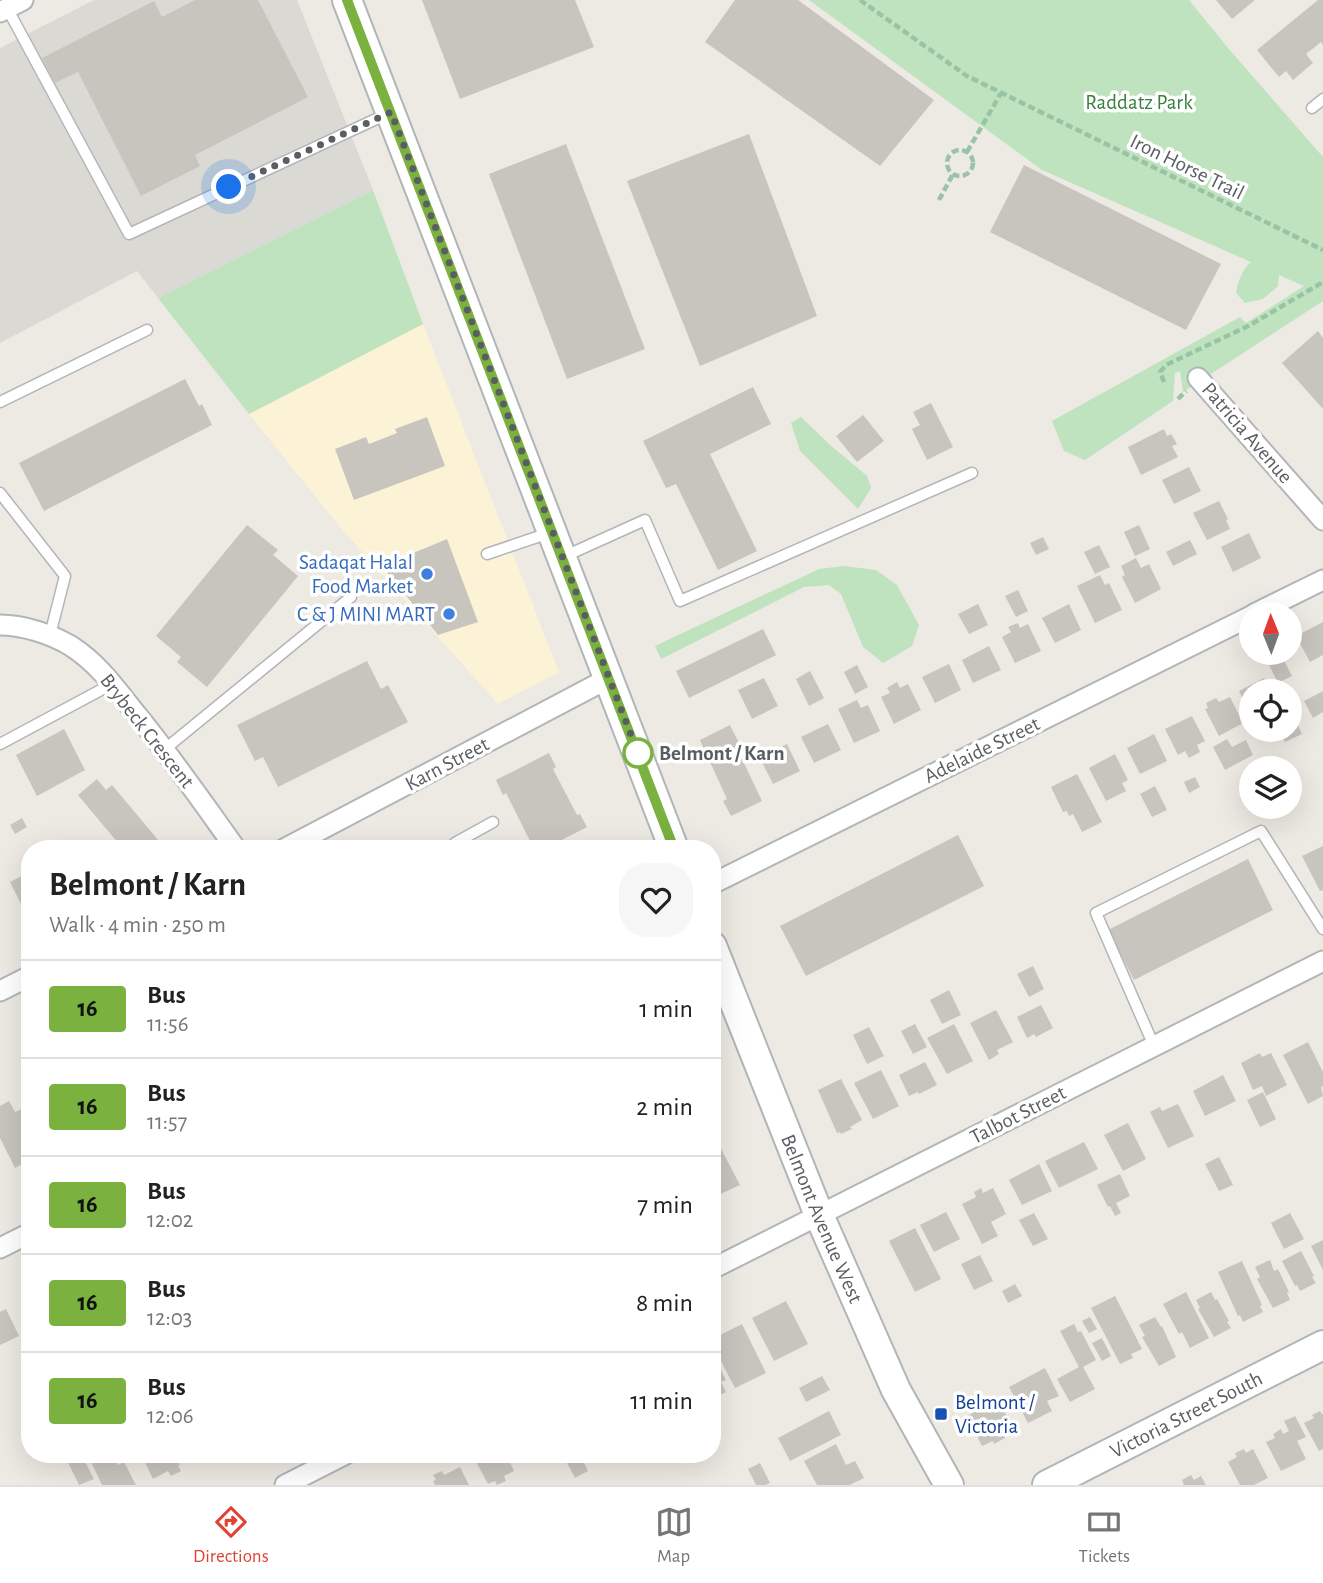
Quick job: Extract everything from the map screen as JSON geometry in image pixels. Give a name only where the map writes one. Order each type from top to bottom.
[{"type":"street","points":[[347,0],[671,840]]},
{"type":"street","name":"Patricia Avenue","points":[[1198,378],[1323,520]]},
{"type":"street","name":"Adelaide Street","points":[[1279,602],[1323,580]]},
{"type":"street","name":"Adelaide Street","points":[[721,880],[1239,622]]},
{"type":"street","name":"Brybeck Crescent","points":[[0,625],[50,635],[72,647],[102,670],[164,749],[230,840]]},
{"type":"street","name":"Karn Street","points":[[301,840],[609,678]]},
{"type":"street","name":"Talbot Street","points":[[721,1264],[1323,961]]},
{"type":"street","name":"Belmont Avenue West","points":[[721,969],[819,1215],[896,1390],[949,1485]]},
{"type":"street","points":[[0,991],[21,980]]},
{"type":"street","points":[[0,1248],[21,1238]]},
{"type":"street","name":"Victoria Street South","points":[[1048,1485],[1323,1345]]},
{"type":"street","points":[[285,1485],[328,1463]]},
{"type":"lane","points":[[10,7],[129,234],[391,112]]},
{"type":"lane","points":[[1312,108],[1323,99]]},
{"type":"lane","points":[[0,402],[147,330]]},
{"type":"lane","points":[[487,554],[557,545],[645,520],[680,601],[972,472]]},
{"type":"lane","points":[[0,493],[65,576],[50,635]]},
{"type":"lane","points":[[164,749],[351,597]]},
{"type":"lane","points":[[0,744],[112,684]]},
{"type":"lane","points":[[460,840],[493,822]]},
{"type":"lane","points":[[1154,1046],[1096,913],[1261,831],[1323,929]]},
{"type":"path","name":"Iron Horse Trail","points":[[860,0],[967,76],[1323,250]]},
{"type":"path","points":[[967,152],[1001,93]]},
{"type":"path","points":[[958,150],[967,152],[973,162],[971,170],[965,175],[953,174],[947,163],[950,155],[958,150]]},
{"type":"path","points":[[939,200],[953,174]]},
{"type":"path","points":[[1164,382],[1160,372],[1166,365],[1250,325],[1323,282]]},
{"type":"shaded area","points":[[94,0],[297,0],[373,190],[158,298],[137,271],[0,343],[0,48]]},
{"type":"shaded area","points":[[423,324],[559,672],[498,704],[340,527],[249,414]]},
{"type":"green space","name":"Raddatz Park","points":[[809,0],[1189,0],[1323,157],[1323,301],[1183,392],[1180,371],[1175,373],[1173,401],[1085,460],[1064,451],[1052,421],[1240,317],[1246,323],[1304,286],[1279,275],[1278,286],[1263,299],[1245,303],[1236,293],[1241,276],[1251,262],[1042,170]]},
{"type":"green space","points":[[373,190],[423,324],[249,414],[158,298]]},
{"type":"green space","points":[[801,417],[867,476],[871,488],[858,509],[800,451],[791,423]]},
{"type":"green space","points":[[844,566],[876,570],[897,585],[919,625],[912,646],[883,663],[863,647],[841,594],[829,585],[804,587],[661,659],[655,646],[819,569]]},
{"type":"building","points":[[195,0],[258,0],[308,97],[195,155],[200,166],[141,196],[78,72],[55,83],[42,58],[154,1],[162,17]]},
{"type":"building","points":[[422,0],[575,0],[594,47],[460,99]]},
{"type":"building","points":[[735,0],[798,0],[934,100],[880,166],[705,42]]},
{"type":"building","points":[[1216,0],[1255,0],[1232,19]]},
{"type":"building","points":[[1318,0],[1323,0],[1323,45],[1321,42],[1306,54],[1313,63],[1293,80],[1286,71],[1279,77],[1257,50]]},
{"type":"building","points":[[749,134],[817,316],[700,366],[627,181]]},
{"type":"building","points":[[566,144],[645,349],[567,379],[489,174]]},
{"type":"building","points":[[1024,165],[1221,264],[1186,330],[990,232]]},
{"type":"building","points":[[1318,331],[1323,338],[1323,409],[1282,363]]},
{"type":"building","points":[[185,379],[212,425],[44,511],[19,463]]},
{"type":"building","points":[[753,387],[771,424],[710,454],[757,551],[718,570],[676,484],[666,488],[643,441]]},
{"type":"building","points":[[931,403],[953,447],[927,460],[912,429],[920,425],[913,412]]},
{"type":"building","points":[[863,415],[884,441],[857,462],[836,436]]},
{"type":"building","points":[[427,417],[445,466],[354,500],[335,449],[366,437],[369,444],[397,433],[395,429]]},
{"type":"building","points":[[1164,429],[1167,436],[1171,434],[1177,444],[1172,446],[1178,457],[1141,475],[1128,447]]},
{"type":"building","points":[[1189,467],[1201,491],[1174,504],[1162,480]]},
{"type":"building","points":[[1219,501],[1230,529],[1207,540],[1193,513]]},
{"type":"building","points":[[247,525],[278,550],[273,555],[298,576],[207,687],[177,662],[181,657],[156,636]]},
{"type":"building","points":[[1139,525],[1150,549],[1135,556],[1124,532]]},
{"type":"building","points":[[1249,533],[1261,558],[1233,572],[1221,547]]},
{"type":"building","points":[[1043,537],[1049,549],[1036,555],[1030,543]]},
{"type":"building","points":[[447,539],[478,622],[438,635],[382,566]]},
{"type":"building","points":[[1190,540],[1197,554],[1173,566],[1166,552]]},
{"type":"building","points":[[1099,545],[1110,567],[1095,574],[1084,552]]},
{"type":"building","points":[[1136,558],[1141,568],[1149,564],[1161,589],[1135,603],[1122,577],[1125,575],[1121,566]]},
{"type":"building","points":[[1100,575],[1105,585],[1109,583],[1122,610],[1095,623],[1077,586]]},
{"type":"building","points":[[1018,590],[1028,611],[1016,617],[1005,596]]},
{"type":"building","points":[[978,604],[988,625],[969,634],[958,614]]},
{"type":"building","points":[[1069,604],[1081,630],[1055,643],[1042,618]]},
{"type":"building","points":[[1323,622],[1323,655],[1310,662],[1302,647],[1302,633]]},
{"type":"building","points":[[1018,623],[1020,628],[1028,624],[1041,651],[1015,663],[1002,637],[1011,632],[1008,627]]},
{"type":"building","points":[[763,629],[776,655],[689,698],[676,671]]},
{"type":"building","points":[[989,646],[1001,670],[973,683],[962,660]]},
{"type":"building","points":[[367,661],[381,689],[388,685],[408,722],[278,787],[263,757],[255,761],[237,725]]},
{"type":"building","points":[[949,664],[961,690],[935,703],[922,677]]},
{"type":"building","points":[[857,665],[868,687],[855,694],[844,672]]},
{"type":"building","points":[[1269,665],[1286,665],[1292,676],[1276,679]]},
{"type":"building","points":[[810,671],[824,698],[809,706],[796,679]]},
{"type":"building","points":[[764,678],[778,706],[752,719],[738,690]]},
{"type":"building","points":[[897,682],[900,688],[908,684],[921,710],[894,724],[881,697],[890,693],[887,688]]},
{"type":"building","points":[[1323,691],[1323,712],[1313,718],[1304,701]]},
{"type":"building","points":[[1230,697],[1239,715],[1239,725],[1219,736],[1205,709],[1208,708],[1206,703],[1216,698],[1219,702]]},
{"type":"building","points":[[857,700],[861,708],[868,705],[880,731],[854,743],[838,709]]},
{"type":"building","points":[[1192,716],[1205,741],[1197,745],[1200,752],[1189,758],[1185,751],[1178,755],[1165,729]]},
{"type":"building","points":[[828,724],[841,750],[814,763],[801,737]]},
{"type":"building","points":[[730,725],[747,759],[743,761],[762,801],[731,816],[723,801],[727,799],[700,740]]},
{"type":"building","points":[[64,729],[85,770],[37,796],[16,755]]},
{"type":"building","points":[[1154,734],[1167,761],[1140,774],[1127,748]]},
{"type":"building","points":[[1227,739],[1232,747],[1247,742],[1253,755],[1239,756],[1239,762],[1225,770],[1213,747]]},
{"type":"building","points":[[787,744],[800,771],[773,784],[760,758]]},
{"type":"building","points":[[549,753],[556,767],[553,769],[577,815],[580,814],[587,827],[562,840],[530,840],[506,793],[503,795],[496,780]]},
{"type":"building","points":[[1115,754],[1128,780],[1122,783],[1126,791],[1106,801],[1089,768]]},
{"type":"building","points":[[1077,774],[1102,822],[1082,832],[1073,814],[1069,816],[1067,811],[1063,812],[1051,787]]},
{"type":"building","points":[[1195,777],[1200,787],[1189,793],[1184,782]]},
{"type":"building","points":[[97,779],[106,790],[112,785],[158,840],[116,840],[78,795]]},
{"type":"building","points":[[1155,786],[1167,810],[1152,817],[1140,794]]},
{"type":"building","points":[[22,818],[27,827],[15,834],[10,825]]},
{"type":"building","points":[[958,835],[984,886],[806,976],[780,926]]},
{"type":"building","points":[[1323,846],[1323,890],[1320,891],[1302,856]]},
{"type":"building","points":[[1248,859],[1273,910],[1134,980],[1108,930]]},
{"type":"building","points":[[21,876],[21,904],[10,882]]},
{"type":"building","points":[[1033,966],[1044,989],[1029,997],[1017,974]]},
{"type":"building","points":[[949,990],[961,1015],[942,1024],[930,1000]]},
{"type":"building","points":[[1041,1005],[1053,1028],[1036,1037],[1034,1034],[1027,1038],[1017,1017]]},
{"type":"building","points":[[996,1010],[1013,1042],[997,1050],[999,1054],[989,1060],[970,1023]]},
{"type":"building","points":[[915,1024],[927,1047],[913,1054],[901,1031]]},
{"type":"building","points":[[954,1024],[973,1061],[947,1074],[927,1038]]},
{"type":"building","points":[[869,1027],[884,1056],[867,1064],[853,1035]]},
{"type":"building","points":[[1308,1042],[1323,1072],[1323,1096],[1308,1104],[1283,1055]]},
{"type":"building","points":[[1260,1053],[1262,1057],[1271,1053],[1287,1085],[1266,1096],[1262,1086],[1253,1090],[1241,1063]]},
{"type":"building","points":[[925,1062],[937,1085],[909,1096],[899,1075]]},
{"type":"building","points":[[881,1070],[899,1106],[873,1119],[854,1083]]},
{"type":"building","points":[[1223,1075],[1236,1101],[1205,1116],[1193,1091]]},
{"type":"building","points":[[841,1079],[862,1120],[841,1134],[837,1133],[818,1090]]},
{"type":"building","points":[[1263,1092],[1276,1119],[1260,1127],[1247,1100]]},
{"type":"building","points":[[9,1101],[15,1112],[21,1109],[21,1165],[15,1168],[0,1138],[0,1106]]},
{"type":"building","points":[[1178,1104],[1194,1136],[1168,1148],[1150,1112],[1160,1107],[1162,1111]]},
{"type":"building","points":[[1128,1123],[1146,1159],[1123,1171],[1104,1135]]},
{"type":"building","points":[[1084,1142],[1098,1169],[1059,1188],[1045,1161]]},
{"type":"building","points":[[721,1149],[740,1185],[721,1194]]},
{"type":"building","points":[[1219,1157],[1233,1185],[1219,1191],[1205,1164]]},
{"type":"building","points":[[1039,1164],[1052,1191],[1022,1205],[1009,1180]]},
{"type":"building","points":[[1120,1174],[1130,1196],[1116,1203],[1121,1213],[1115,1216],[1097,1185]]},
{"type":"building","points":[[981,1188],[983,1193],[993,1188],[1006,1214],[991,1222],[998,1236],[982,1244],[962,1204],[976,1197],[974,1192]]},
{"type":"building","points":[[946,1212],[960,1239],[934,1252],[920,1225]]},
{"type":"building","points":[[1034,1213],[1048,1239],[1033,1246],[1019,1220]]},
{"type":"building","points":[[1290,1213],[1304,1239],[1284,1249],[1271,1223]]},
{"type":"building","points":[[915,1228],[941,1279],[915,1292],[889,1241]]},
{"type":"building","points":[[1323,1240],[1323,1270],[1311,1246]]},
{"type":"building","points":[[1301,1251],[1316,1283],[1300,1291],[1282,1261]]},
{"type":"building","points":[[980,1255],[993,1281],[974,1290],[961,1264]]},
{"type":"building","points":[[1270,1260],[1274,1271],[1278,1269],[1290,1300],[1273,1308],[1257,1279],[1260,1277],[1255,1267]]},
{"type":"building","points":[[1242,1261],[1263,1312],[1243,1322],[1218,1272]]},
{"type":"building","points":[[1015,1284],[1022,1296],[1008,1303],[1002,1291]]},
{"type":"building","points":[[1186,1292],[1209,1338],[1190,1348],[1163,1304]]},
{"type":"building","points":[[1211,1292],[1231,1328],[1214,1337],[1198,1309],[1200,1308],[1196,1300]]},
{"type":"building","points":[[1115,1296],[1142,1349],[1131,1354],[1133,1358],[1120,1364],[1091,1308]]},
{"type":"building","points":[[786,1301],[808,1344],[774,1361],[752,1318]]},
{"type":"building","points":[[6,1309],[19,1336],[0,1345],[0,1312]]},
{"type":"building","points":[[1090,1317],[1097,1329],[1089,1333],[1082,1321]]},
{"type":"building","points":[[1155,1317],[1176,1357],[1159,1366],[1142,1337],[1145,1336],[1139,1325]]},
{"type":"building","points":[[742,1324],[766,1373],[735,1388],[721,1361],[721,1334]]},
{"type":"building","points":[[1074,1324],[1078,1332],[1081,1331],[1096,1360],[1083,1367],[1095,1389],[1070,1402],[1057,1379],[1079,1367],[1060,1331]]},
{"type":"building","points":[[1102,1338],[1111,1356],[1102,1361],[1092,1343]]},
{"type":"building","points":[[1045,1368],[1059,1396],[1047,1401],[1052,1411],[1028,1423],[1009,1387]]},
{"type":"building","points":[[822,1376],[830,1390],[806,1402],[799,1388]]},
{"type":"building","points":[[721,1382],[726,1392],[721,1394]]},
{"type":"building","points":[[998,1399],[1014,1430],[994,1444],[993,1441],[982,1446],[967,1416]]},
{"type":"building","points":[[829,1411],[841,1435],[790,1461],[778,1438]]},
{"type":"building","points":[[1320,1411],[1323,1414],[1323,1449],[1319,1451],[1304,1423]]},
{"type":"building","points":[[1295,1416],[1306,1437],[1297,1441],[1306,1459],[1281,1471],[1266,1442],[1275,1438],[1273,1434],[1281,1429],[1283,1434],[1289,1431],[1284,1421]]},
{"type":"building","points":[[836,1444],[846,1465],[855,1461],[864,1478],[850,1485],[817,1485],[804,1461]]},
{"type":"building","points":[[1244,1449],[1246,1453],[1253,1449],[1268,1478],[1254,1485],[1240,1485],[1228,1462],[1237,1457],[1235,1453]]},
{"type":"building","points":[[68,1463],[86,1463],[94,1479],[79,1485]]},
{"type":"building","points":[[91,1463],[125,1463],[136,1485],[102,1485]]},
{"type":"building","points":[[145,1463],[179,1463],[181,1471],[171,1476],[168,1471],[153,1479]]},
{"type":"building","points":[[477,1463],[510,1463],[514,1471],[504,1476],[506,1481],[497,1485],[495,1481],[488,1484]]},
{"type":"building","points":[[567,1463],[584,1463],[588,1471],[575,1478]]},
{"type":"building","points":[[760,1463],[770,1483],[765,1485],[756,1485],[748,1469]]},
{"type":"building","points":[[460,1467],[469,1485],[435,1485],[433,1475],[442,1471],[444,1475]]},
{"type":"building","points":[[1191,1475],[1194,1480],[1201,1476],[1206,1485],[1184,1485],[1182,1480]]},
{"type":"bus line","name":"16","points":[[347,0],[671,840]]},
{"type":"place","name":"Sadaqat Halal Food Market","points":[[427,574]]},
{"type":"place","name":"C & J MINI MART","points":[[449,614]]},
{"type":"place","name":"Belmont / Karn","points":[[638,753]]},
{"type":"place","name":"Belmont / Victoria","points":[[941,1414]]},
{"type":"route","points":[[229,187],[391,112],[638,753]]}]
